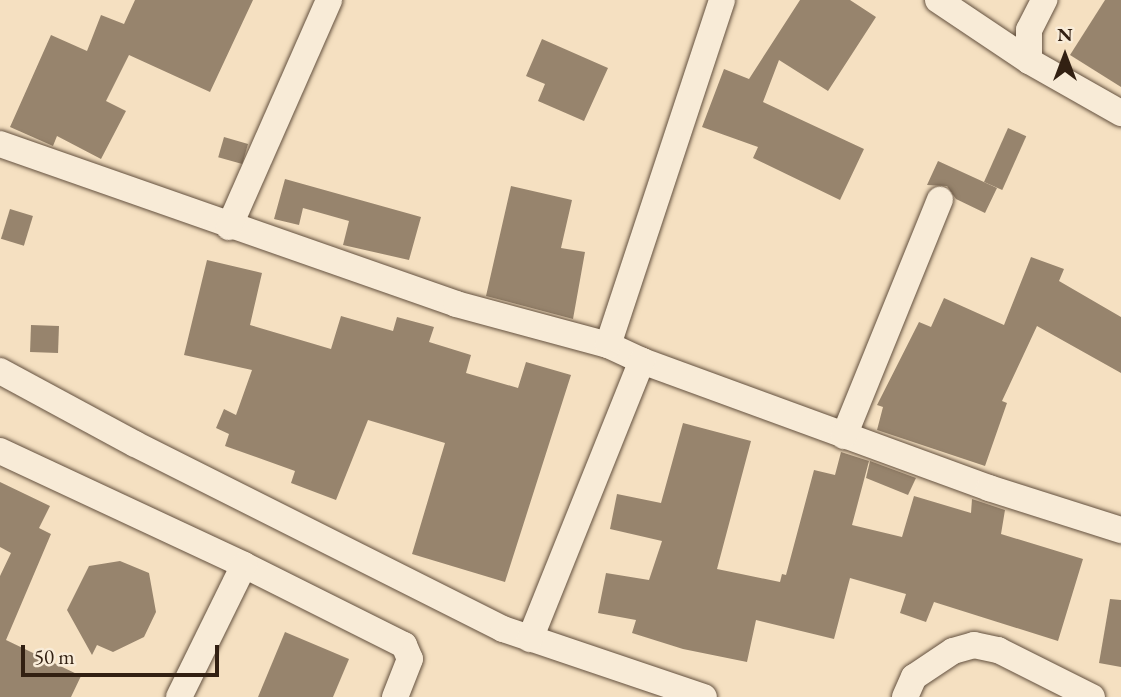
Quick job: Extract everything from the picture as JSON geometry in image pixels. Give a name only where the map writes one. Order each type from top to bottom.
[{"type":"street","points":[[229,227],[329,0]]},
{"type":"street","points":[[608,345],[722,0]]},
{"type":"street","points":[[938,0],[1029,61],[1121,113]]},
{"type":"street","points":[[1029,61],[1029,30],[1044,0]]},
{"type":"street","points":[[986,32],[1029,30]]},
{"type":"street","points":[[0,144],[229,227],[320,255],[456,304],[608,345],[642,361],[844,436],[989,488],[1121,530]]},
{"type":"street","points":[[844,436],[940,200]]},
{"type":"street","points":[[530,639],[642,361]]},
{"type":"street","points":[[0,371],[135,444],[503,629],[704,697]]},
{"type":"street","points":[[0,451],[244,565],[404,645],[410,659],[395,697]]},
{"type":"street","points":[[179,697],[244,565]]},
{"type":"street","points":[[905,697],[914,677],[953,651],[974,645],[998,650],[1092,697]]},
{"type":"building","points":[[135,0],[253,0],[210,92],[129,55],[106,101],[126,111],[101,159],[57,136],[53,146],[10,127],[51,35],[87,51],[101,15],[124,24]]},
{"type":"building","points":[[800,0],[850,0],[876,17],[828,91],[779,60],[763,102],[864,149],[840,200],[753,158],[758,147],[702,127],[724,69],[749,79]]},
{"type":"building","points":[[1105,0],[1121,0],[1121,87],[1070,55]]},
{"type":"building","points":[[542,39],[608,68],[584,121],[538,101],[545,84],[526,76]]},
{"type":"building","points":[[1008,128],[1026,136],[1002,190],[984,182]]},
{"type":"building","points":[[224,137],[248,144],[242,164],[218,157]]},
{"type":"building","points":[[938,161],[997,188],[985,213],[956,199],[947,186],[927,185]]},
{"type":"building","points":[[285,179],[421,217],[409,260],[343,245],[349,221],[303,208],[299,225],[274,219]]},
{"type":"building","points":[[511,186],[572,200],[561,248],[585,252],[573,319],[486,296]]},
{"type":"building","points":[[10,209],[33,216],[24,246],[1,239]]},
{"type":"building","points":[[1031,257],[1064,269],[1059,281],[1121,317],[1121,373],[1037,326],[1002,401],[1007,403],[985,466],[877,430],[883,407],[877,405],[919,322],[931,327],[944,298],[1004,325]]},
{"type":"building","points":[[207,260],[262,273],[250,325],[331,349],[341,316],[393,331],[397,317],[434,327],[429,342],[471,355],[466,373],[518,388],[526,362],[571,375],[505,582],[412,554],[445,443],[368,420],[336,500],[291,483],[295,471],[225,446],[229,434],[216,428],[224,409],[236,415],[252,370],[184,355]]},
{"type":"building","points":[[31,325],[59,326],[58,353],[30,352]]},
{"type":"building","points":[[683,423],[751,441],[717,569],[780,582],[782,574],[786,575],[814,470],[835,475],[841,452],[869,461],[852,525],[902,537],[914,496],[971,513],[972,499],[1005,510],[1001,534],[1083,559],[1058,641],[934,602],[926,622],[900,613],[906,594],[850,578],[834,639],[756,620],[747,662],[683,649],[632,633],[636,620],[598,613],[606,573],[649,580],[662,541],[610,529],[617,494],[661,503]]},
{"type":"building","points":[[870,461],[916,478],[908,495],[866,478]]},
{"type":"building","points":[[0,482],[50,506],[39,528],[51,534],[6,640],[81,676],[71,697],[0,697],[0,576],[11,553],[0,547]]},
{"type":"building","points":[[120,561],[149,573],[156,612],[144,637],[113,652],[97,645],[92,655],[67,610],[89,566]]},
{"type":"building","points":[[1110,599],[1121,600],[1121,667],[1099,663]]},
{"type":"building","points":[[285,632],[349,659],[333,697],[258,697]]}]
